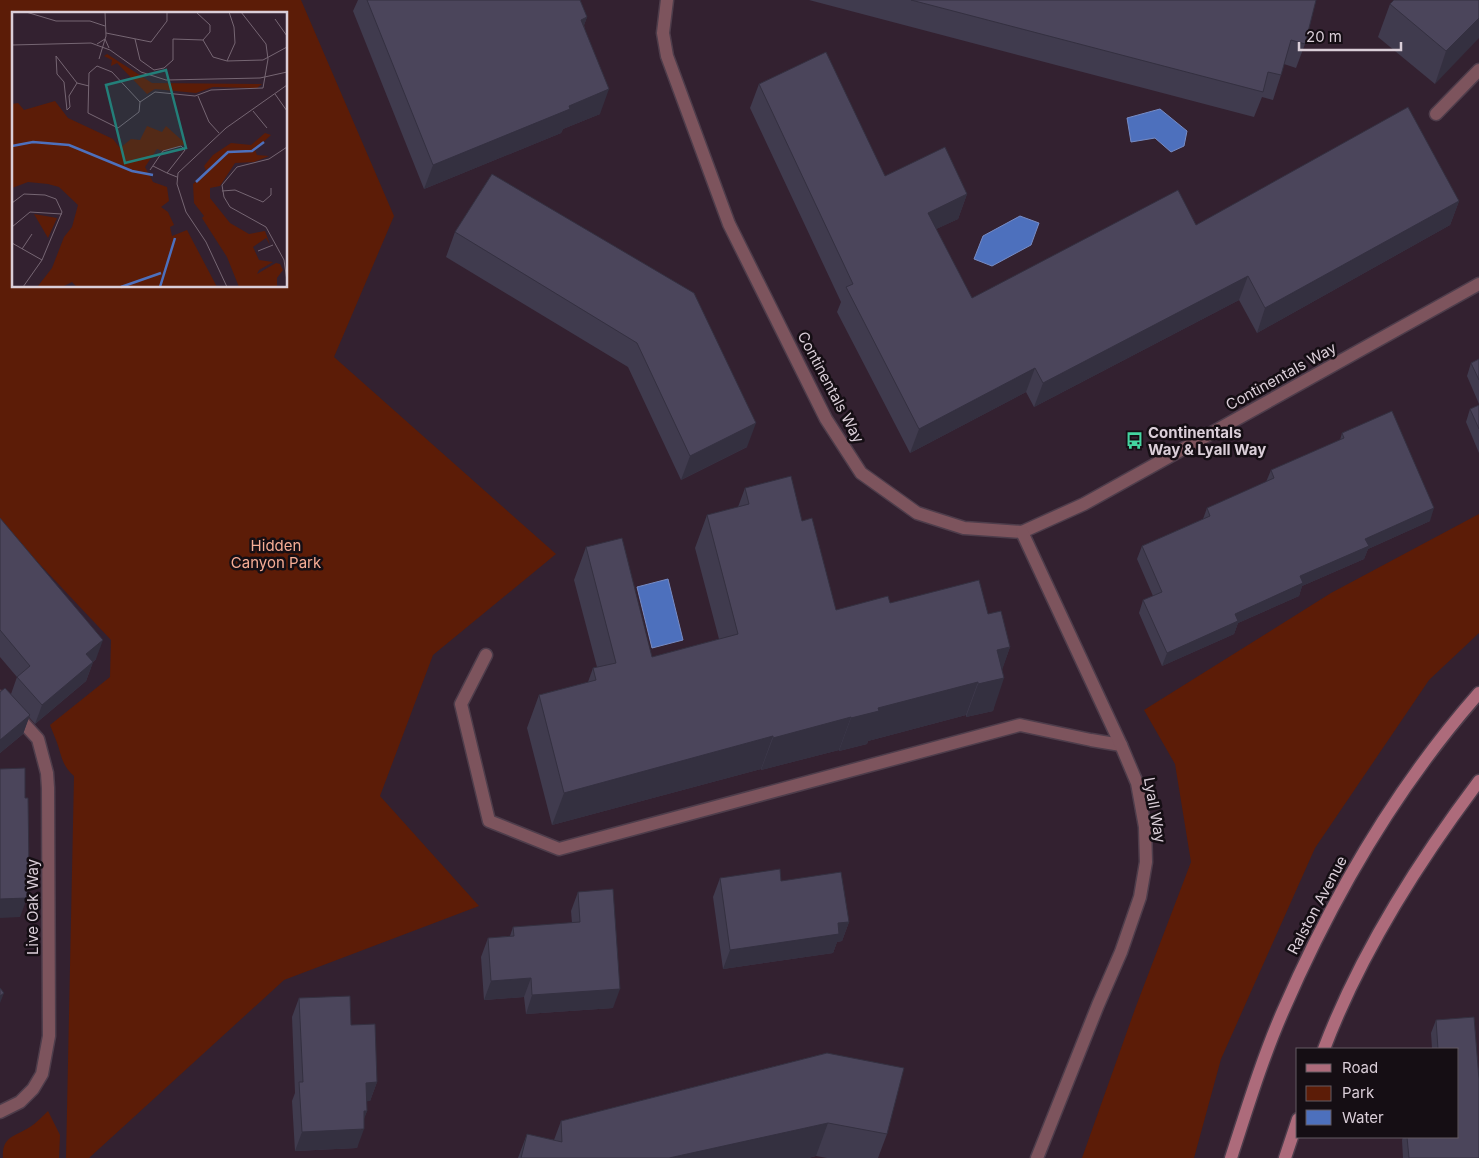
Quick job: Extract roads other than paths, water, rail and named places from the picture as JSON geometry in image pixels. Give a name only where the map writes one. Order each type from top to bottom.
[{"type":"main road","name":"Ralston Avenue","points":[[1231,1158],[1252,1092],[1282,1012],[1318,936],[1358,861],[1405,790],[1479,693]]},
{"type":"main road","points":[[1324,1048],[1361,968],[1402,895],[1449,822],[1479,781]]},
{"type":"main road","points":[[1285,1158],[1296,1126]]},
{"type":"street","name":"Continentals Way","points":[[667,0],[662,33],[667,56],[729,224],[826,419],[861,473],[917,514],[964,528],[1022,532],[1084,504],[1149,469],[1479,284]]},
{"type":"street","points":[[1436,114],[1479,70]]},
{"type":"street","name":"Lyall Way","points":[[1022,532],[1137,783],[1145,827],[1146,862],[1140,897],[1121,952],[1037,1158]]},
{"type":"street","points":[[486,655],[461,704],[489,822],[559,849],[1020,725],[1121,745]]},
{"type":"street","name":"Live Oak Way","points":[[0,696],[38,739],[47,773],[49,1036],[42,1074],[33,1090],[20,1102],[0,1112]]},
{"type":"water","points":[[1160,109],[1187,131],[1184,146],[1171,152],[1155,138],[1131,142],[1127,118]]},
{"type":"water","points":[[1020,216],[1039,223],[1031,245],[992,266],[974,259],[983,236]]},
{"type":"water","points":[[668,579],[683,640],[652,648],[637,587]]},
{"type":"place","name":"Continentals Way & Lyall Way","points":[[1134,441]]},
{"type":"park label","name":"Hidden Canyon Park","points":[[276,554]]}]
